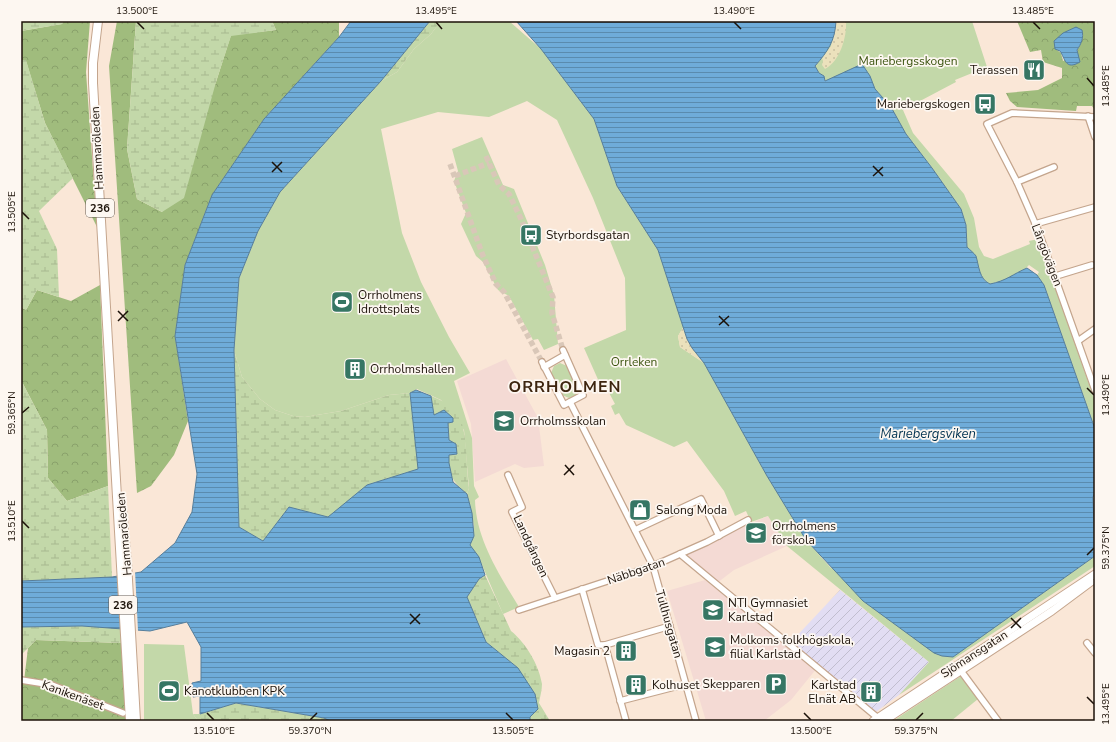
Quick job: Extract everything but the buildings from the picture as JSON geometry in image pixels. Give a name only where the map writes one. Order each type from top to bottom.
[{"type":"main road","name":"Hammaröleden","points":[[98,21],[93,83],[111,395],[129,647],[136,721]]},
{"type":"main road","name":"Hammaröleden","points":[[129,647],[130,721]]},
{"type":"street","name":"Långövägen","points":[[1088,116],[1008,114],[987,124],[1017,182],[1035,224],[1056,276],[1095,390]]},
{"type":"street","points":[[1095,117],[1088,116],[1095,137]]},
{"type":"street","points":[[1017,182],[1054,167]]},
{"type":"street","points":[[1035,224],[1095,207]]},
{"type":"street","points":[[1056,276],[1092,265]]},
{"type":"street","points":[[1078,341],[1095,329]]},
{"type":"street","points":[[564,353],[583,395],[570,402],[564,405],[543,364],[564,353]]},
{"type":"street","name":"Tullhusgatan","points":[[570,402],[653,566],[696,721]]},
{"type":"street","name":"Landgången","points":[[508,475],[522,507],[512,512],[555,598]]},
{"type":"street","points":[[635,530],[701,499],[719,536]]},
{"type":"street","name":"Näbbgatan","points":[[519,610],[653,566],[719,536],[748,520]]},
{"type":"street","points":[[680,554],[878,720]]},
{"type":"street","name":"Sjömansgatan","points":[[878,720],[1095,574]]},
{"type":"street","name":"Sjömansgatan","points":[[878,720],[961,671],[1095,580]]},
{"type":"street","points":[[582,589],[598,645],[606,645],[670,626]]},
{"type":"street","points":[[1088,643],[1095,652]]},
{"type":"street","points":[[606,645],[626,721]]},
{"type":"street","points":[[961,671],[997,721]]},
{"type":"street","name":"Kanikenäset","points":[[21,680],[52,685],[123,713]]},
{"type":"street","points":[[620,701],[686,684]]},
{"type":"shaded area","name":"Orrholmsskolan","points":[[506,359],[538,418],[544,466],[524,468],[515,464],[475,482],[471,424],[457,381]]},
{"type":"shaded area","points":[[768,516],[787,546],[734,570],[717,583],[682,554]]},
{"type":"shaded area","points":[[705,580],[817,668],[791,700],[764,721],[706,721],[667,591]]},
{"type":"shaded area","points":[[840,590],[929,662],[899,695],[873,714],[817,668],[791,642]]},
{"type":"green space","points":[[21,21],[64,21],[62,24],[21,31]]},
{"type":"green space","points":[[64,21],[90,21],[86,72],[97,227],[45,123],[26,61],[21,60],[21,31],[62,24]]},
{"type":"green space","points":[[117,21],[136,21],[127,149],[137,199],[162,212],[216,82],[231,35],[276,30],[272,21],[339,21],[339,37],[264,119],[212,195],[185,265],[175,336],[188,421],[174,455],[151,486],[137,493],[109,66]]},
{"type":"green space","points":[[136,21],[272,21],[276,30],[231,36],[216,82],[184,198],[162,212],[137,199],[127,149]]},
{"type":"green space","points":[[430,21],[441,21],[431,34],[414,49],[397,72],[381,81]]},
{"type":"green space","name":"Orrleken","points":[[441,21],[509,21],[541,49],[594,119],[617,186],[658,250],[684,326],[678,336],[680,347],[704,363],[767,476],[806,540],[830,567],[953,657],[1095,556],[1095,566],[899,695],[929,662],[787,546],[768,516],[751,522],[746,511],[735,516],[724,491],[687,441],[674,447],[626,425],[619,413],[615,415],[611,406],[615,404],[606,387],[600,384],[584,348],[626,330],[625,278],[593,198],[557,120],[527,101],[489,117],[438,112],[381,129],[402,233],[421,282],[449,337],[470,373],[454,381],[472,438],[474,486],[479,497],[475,500],[479,529],[490,556],[519,607],[503,614],[482,565],[470,545],[474,526],[467,494],[469,488],[464,430],[441,400],[417,389],[410,393],[389,395],[341,411],[305,417],[293,416],[275,410],[260,399],[242,377],[234,350],[239,278],[258,231],[280,192],[381,81],[397,72],[414,49],[431,34]]},
{"type":"green space","name":"Mariebergsskogen","points":[[836,21],[972,21],[987,67],[955,80],[956,82],[903,110],[913,133],[964,194],[974,218],[979,247],[984,256],[993,259],[1030,244],[1029,241],[1038,239],[1095,401],[1095,429],[1044,285],[1037,275],[1039,272],[1029,265],[1022,271],[1006,279],[990,284],[986,281],[982,277],[974,257],[967,247],[966,225],[961,209],[906,134],[891,107],[875,89],[864,67],[826,81],[823,77],[824,76],[819,73],[815,66],[830,45],[834,34]]},
{"type":"green space","points":[[1017,21],[1095,21],[1095,110],[1092,106],[1077,106],[1076,111],[1017,107],[1010,101],[1006,93],[1038,90],[1062,78],[1062,68],[1043,62],[1041,50],[1030,52]],"holes":[[[1083,34],[1077,54],[1063,61],[1061,53],[1057,50]]]},
{"type":"green space","points":[[21,60],[26,60],[45,123],[73,178],[39,211],[57,249],[59,297],[37,290],[26,310],[21,307]]},
{"type":"green space","points":[[482,137],[503,185],[514,189],[545,265],[554,295],[558,344],[544,350],[538,339],[533,340],[509,296],[498,290],[483,262],[476,256],[461,224],[466,213],[454,181],[458,171],[452,149]]},
{"type":"green space","points":[[100,285],[108,486],[67,501],[48,478],[47,430],[21,380],[21,307],[26,310],[37,290],[71,301]]},
{"type":"green space","points":[[234,350],[242,377],[260,399],[275,410],[293,416],[305,417],[341,411],[389,395],[410,393],[419,469],[367,485],[328,518],[289,507],[263,541],[239,527]]},
{"type":"green space","points":[[560,363],[567,366],[577,388],[576,395],[569,398],[562,395],[551,373],[554,366]]},
{"type":"green space","points":[[21,380],[47,430],[48,478],[67,501],[108,486],[112,577],[21,581]]},
{"type":"green space","points":[[431,396],[452,407],[461,419],[466,448],[469,488],[467,494],[458,486],[450,473],[449,455],[457,454],[456,444],[449,440],[448,423],[434,416]]},
{"type":"green space","points":[[485,575],[511,631],[527,648],[535,662],[542,684],[539,703],[550,721],[530,721],[518,668],[486,642],[467,597],[479,579]]},
{"type":"green space","points":[[82,626],[121,628],[121,643],[36,640],[21,655],[21,627]]},
{"type":"green space","points":[[36,640],[121,643],[126,721],[21,721],[21,685],[24,681],[28,648]]},
{"type":"green space","points":[[144,644],[184,645],[193,714],[198,721],[144,721]]},
{"type":"green space","points":[[961,676],[978,699],[951,721],[893,721]]},
{"type":"green space","points":[[236,703],[324,718],[330,721],[198,721],[193,714],[200,714]]},
{"type":"sand","points":[[836,21],[846,21],[844,41],[835,60],[825,69],[822,65],[822,58],[831,46]]},
{"type":"sand","points":[[684,326],[692,348],[704,363],[680,347],[678,336]]},
{"type":"water","points":[[351,21],[430,21],[381,81],[280,192],[258,231],[239,278],[234,350],[239,527],[263,541],[289,507],[328,517],[367,485],[418,469],[410,393],[416,390],[431,396],[434,415],[444,410],[453,418],[453,422],[448,423],[449,440],[456,444],[457,454],[449,455],[449,463],[453,482],[467,494],[472,513],[474,536],[470,545],[479,557],[485,575],[479,579],[467,597],[486,642],[518,668],[535,694],[538,709],[530,717],[530,721],[330,721],[324,718],[236,703],[200,714],[200,696],[193,697],[192,683],[201,681],[201,647],[187,622],[150,631],[82,626],[21,627],[21,581],[112,577],[141,572],[175,543],[192,512],[197,474],[175,336],[185,265],[212,195],[264,119],[339,37]]},
{"type":"water","name":"Mariebergsviken","points":[[516,21],[836,21],[834,34],[830,45],[815,66],[819,73],[824,76],[825,81],[862,64],[870,76],[875,89],[891,107],[906,134],[961,209],[966,225],[967,247],[976,256],[980,272],[986,282],[990,284],[996,283],[1027,268],[1037,275],[1044,285],[1095,429],[1095,493],[1093,497],[1095,556],[953,657],[942,656],[934,653],[863,601],[806,540],[767,476],[704,363],[687,339],[658,250],[617,186],[594,119],[541,49]]},
{"type":"water","points":[[1076,27],[1082,30],[1083,33],[1082,41],[1077,50],[1080,62],[1071,65],[1066,62],[1060,51],[1055,49],[1054,41],[1063,33]]},
{"type":"pier","points":[[135,571],[138,631],[121,630],[117,574]]},
{"type":"tunnel","points":[[486,156],[499,185],[509,194],[521,219],[553,297],[552,313],[563,350]]},
{"type":"tunnel","points":[[455,176],[489,163]]},
{"type":"tunnel","points":[[450,164],[483,256],[496,284],[504,292],[542,362]]},
{"type":"place","name":"Terassen","points":[[1034,70]]},
{"type":"place","name":"Mariebergskogen","points":[[985,104]]},
{"type":"place","name":"Styrbordsgatan","points":[[531,235]]},
{"type":"place","name":"Orrholmens Idrottsplats","points":[[342,302]]},
{"type":"place","name":"Orrholmshallen","points":[[355,369]]},
{"type":"place","name":"Orrholmsskolan","points":[[504,421]]},
{"type":"place","name":"Salong Moda","points":[[640,510]]},
{"type":"place","name":"Orrholmens förskola","points":[[756,533]]},
{"type":"place","name":"NTI Gymnasiet Karlstad","points":[[713,610]]},
{"type":"place","name":"Molkoms folkhögskola, filial Karlstad","points":[[715,647]]},
{"type":"place","name":"Magasin 2","points":[[626,651]]},
{"type":"place","name":"Skepparen","points":[[776,684]]},
{"type":"place","name":"Kolhuset","points":[[636,685]]},
{"type":"place","name":"Kanotklubben KPK","points":[[169,691]]},
{"type":"place","name":"Karlstad Elnät AB","points":[[871,692]]},
{"type":"district","name":"ORRHOLMEN","points":[[565,386]]}]
